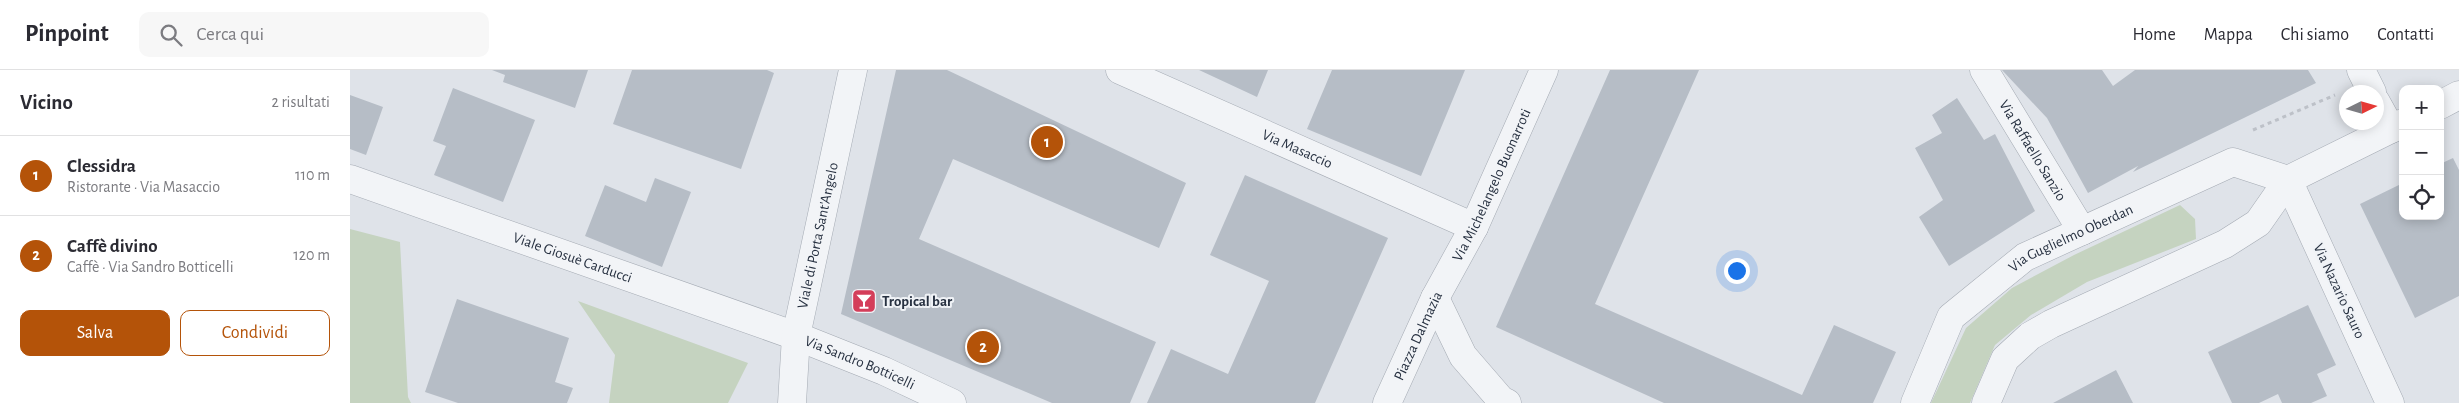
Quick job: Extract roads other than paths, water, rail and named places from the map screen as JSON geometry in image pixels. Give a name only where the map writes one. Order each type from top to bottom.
[{"type":"street","name":"Viale di Porta Sant'Angelo","points":[[792,403],[796,336],[852,70]]},
{"type":"street","name":"Via Masaccio","points":[[1120,70],[1474,227]]},
{"type":"street","name":"Via Michelangelo Buonarroti","points":[[1436,298],[1474,227],[1544,70]]},
{"type":"street","name":"Via Raffaello Sanzio","points":[[1984,70],[2082,231]]},
{"type":"street","points":[[2361,70],[2368,85]]},
{"type":"street","points":[[2444,103],[2459,96]]},
{"type":"street","points":[[1986,403],[2005,359],[2030,336],[2051,324],[2225,244],[2258,223],[2288,180],[2397,126],[2384,111]]},
{"type":"street","name":"Via Guglielmo Oberdan","points":[[1915,403],[1951,317],[2025,257],[2233,162],[2288,180]]},
{"type":"street","name":"Viale Giosuè Carducci","points":[[350,179],[796,336]]},
{"type":"street","name":"Via Nazario Sauro","points":[[2288,180],[2390,403]]},
{"type":"street","name":"Piazza Dalmazia","points":[[1436,298],[1464,356],[1495,402]]},
{"type":"street","name":"Piazza Dalmazia","points":[[1387,403],[1436,298]]},
{"type":"street","name":"Via Sandro Botticelli","points":[[796,336],[884,371],[952,403]]},
{"type":"place","name":"Clessidra","points":[[1047,142]]},
{"type":"place","name":"Tropical bar","points":[[864,301]]},
{"type":"place","name":"Caffè divino","points":[[983,347]]}]
